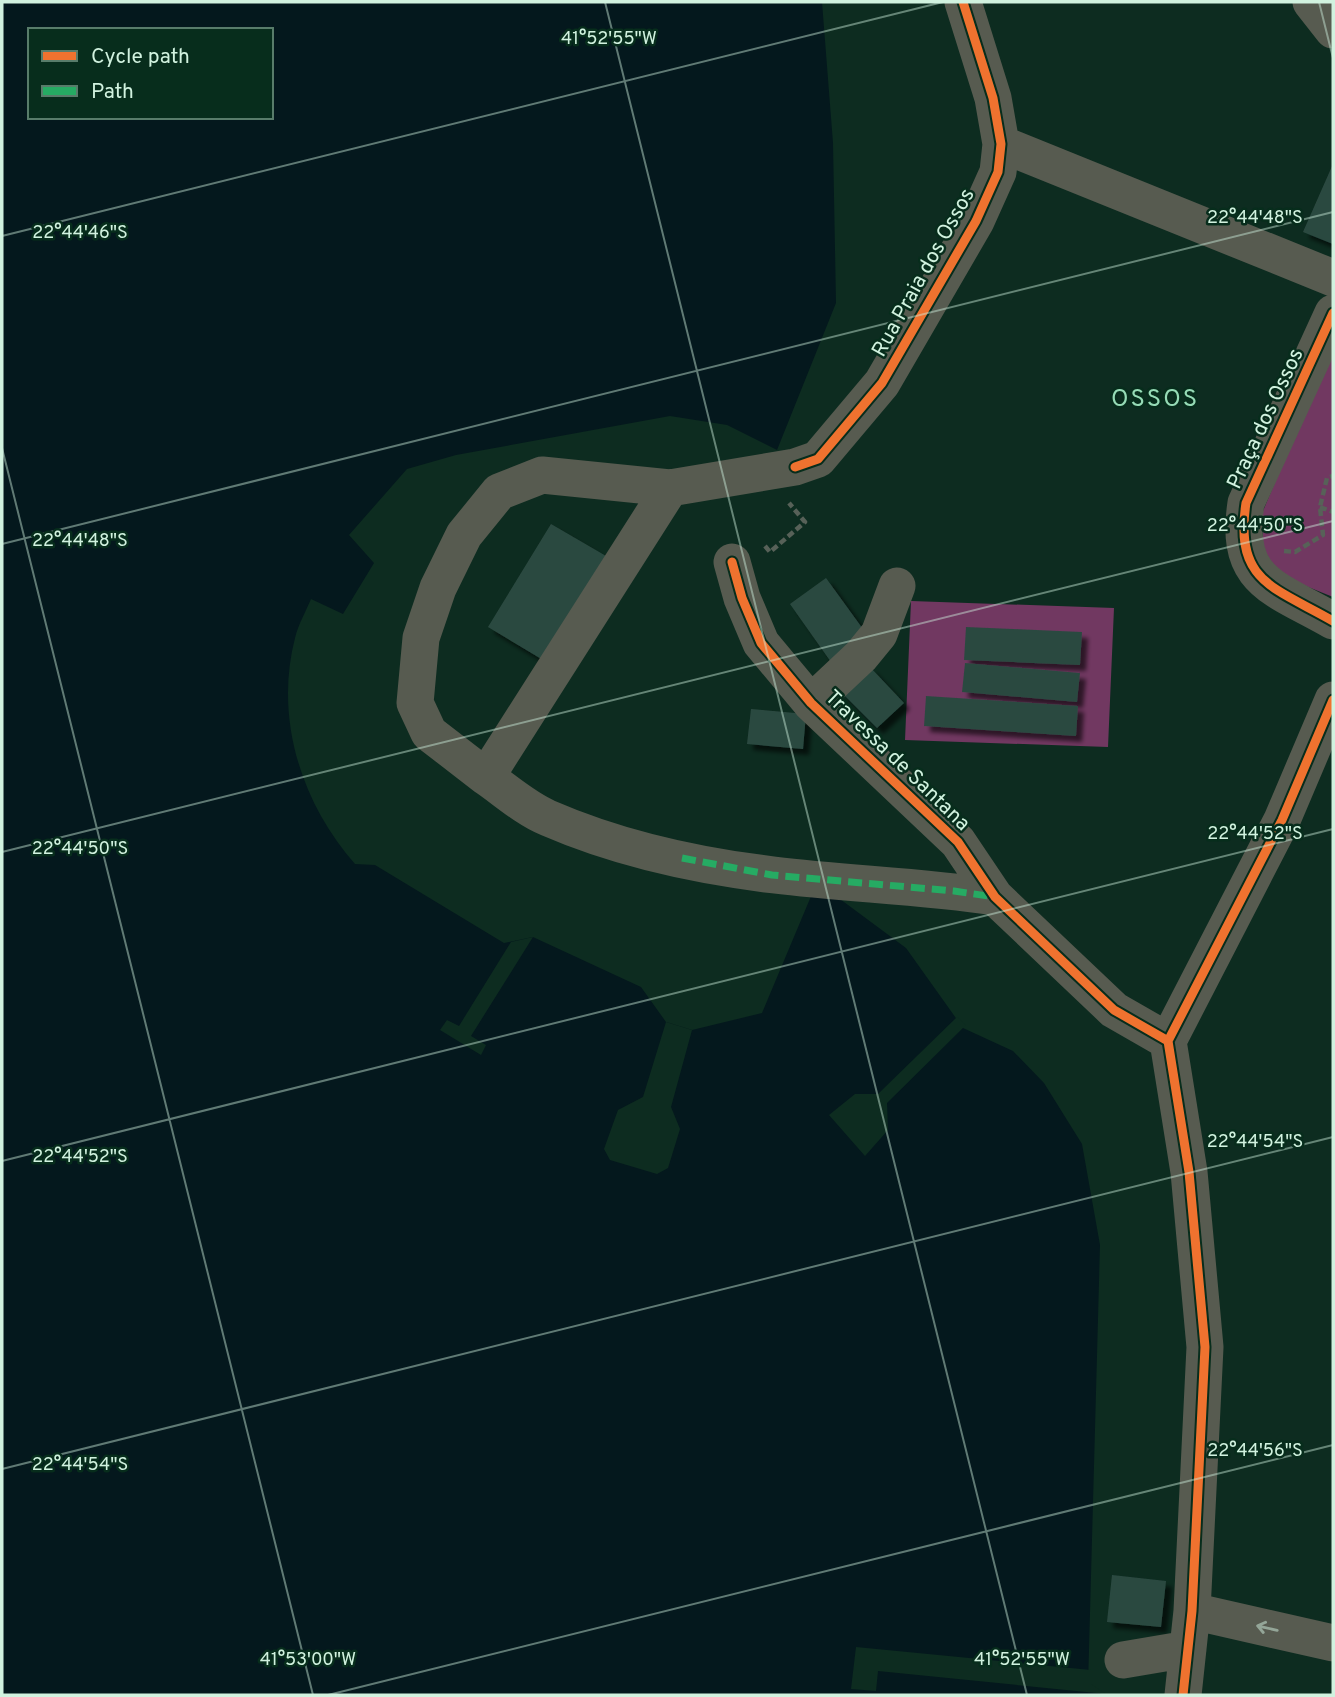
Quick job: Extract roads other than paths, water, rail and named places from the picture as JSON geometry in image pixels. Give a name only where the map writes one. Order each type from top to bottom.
[{"type":"street","name":"Rua Praia dos Ossos","points":[[670,488],[806,463],[882,383],[976,221],[998,172],[1001,144],[993,98],[963,2]]},
{"type":"street","points":[[1311,2],[1333,30]]},
{"type":"street","points":[[1001,144],[1333,278]]},
{"type":"street","name":"Praça dos Ossos","points":[[1333,313],[1246,503],[1242,528],[1246,556],[1262,580],[1333,621]]},
{"type":"street","points":[[486,777],[670,488],[541,475],[499,492],[464,535],[439,588],[421,638],[415,703],[429,733],[486,777],[545,817],[613,841],[682,859],[772,875],[995,897]]},
{"type":"street","name":"Travessa de Santana","points":[[732,562],[742,598],[761,643],[811,703],[958,842],[995,897],[1114,1010],[1168,1041]]},
{"type":"street","points":[[811,703],[861,656],[879,634],[897,586]]},
{"type":"street","points":[[1183,1695],[1192,1611],[1205,1347],[1189,1172],[1168,1041],[1282,820],[1333,700]]},
{"type":"street","points":[[1192,1611],[1333,1643]]},
{"type":"street","points":[[1123,1660],[1188,1649]]},
{"type":"district","name":"OSSOS","points":[[1155,400]]}]
